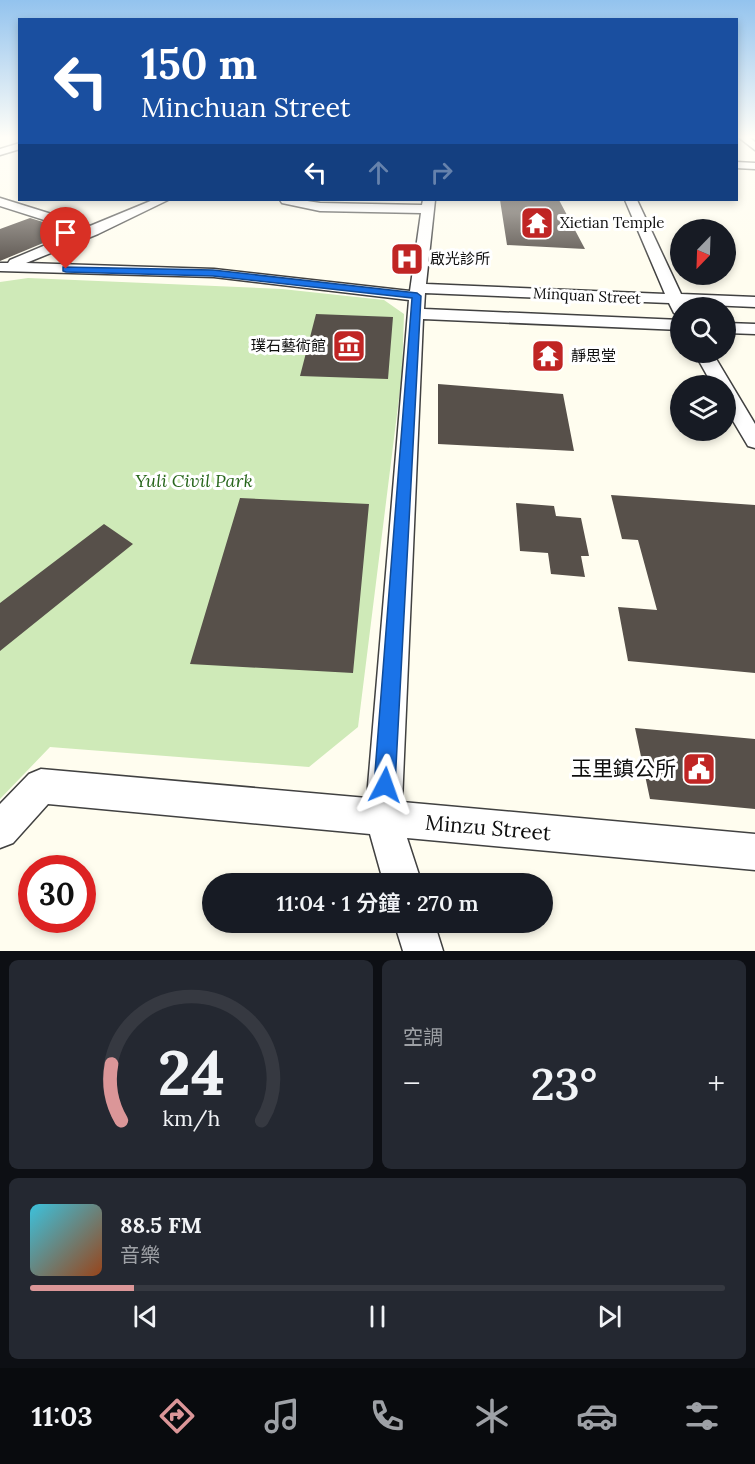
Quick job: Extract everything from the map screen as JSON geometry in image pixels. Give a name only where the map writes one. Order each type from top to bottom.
[{"type":"street","points":[[2,268],[160,201]]},
{"type":"street","points":[[291,201],[320,207],[429,204],[417,300],[383,818],[399,873]]},
{"type":"street","points":[[631,201],[674,297]]},
{"type":"street","points":[[0,202],[93,231]]},
{"type":"street","points":[[2,268],[213,273],[417,300]]},
{"type":"street","name":"Minquan Street","points":[[417,300],[670,306]]},
{"type":"street","name":"Minquan Street","points":[[417,300],[670,324]]},
{"type":"street","name":"Minquan Street","points":[[736,303],[755,302]]},
{"type":"street","points":[[736,328],[755,329]]},
{"type":"street","points":[[736,409],[755,441]]},
{"type":"street","name":"Minzu Street","points":[[0,830],[41,786],[755,852]]},
{"type":"street","points":[[417,933],[423,951]]},
{"type":"green space","name":"Yuli Civil Park","points":[[28,278],[282,289],[384,300],[404,314],[402,374],[358,727],[309,767],[50,747],[0,799],[0,282]]},
{"type":"building","name":"Xietian Temple","points":[[500,201],[560,201],[585,249],[507,245]]},
{"type":"building","points":[[30,218],[72,231],[0,261],[0,229]]},
{"type":"building","name":"璞石藝術館","points":[[316,314],[393,317],[388,379],[300,376]]},
{"type":"building","points":[[438,384],[563,394],[574,451],[438,444]]},
{"type":"building","points":[[611,495],[755,505],[755,673],[628,661],[618,607],[657,610],[638,540],[622,539]]},
{"type":"building","points":[[240,498],[369,504],[353,673],[190,664]]},
{"type":"building","points":[[516,503],[554,506],[556,516],[581,518],[589,556],[581,556],[585,577],[551,574],[548,553],[520,551]]},
{"type":"building","points":[[104,524],[133,544],[0,651],[0,603]]},
{"type":"building","name":"玉里鎮公所","points":[[635,728],[755,739],[755,809],[650,799]]},
{"type":"place","name":"Xietian Temple","points":[[537,223]]},
{"type":"place","name":"啟光診所","points":[[407,259]]},
{"type":"place","name":"璞石藝術館","points":[[349,346]]},
{"type":"place","name":"靜思堂","points":[[548,356]]},
{"type":"place","name":"玉里鎮公所","points":[[699,769]]},
{"type":"route","points":[[66,269],[213,273],[417,296],[385,785]]}]
